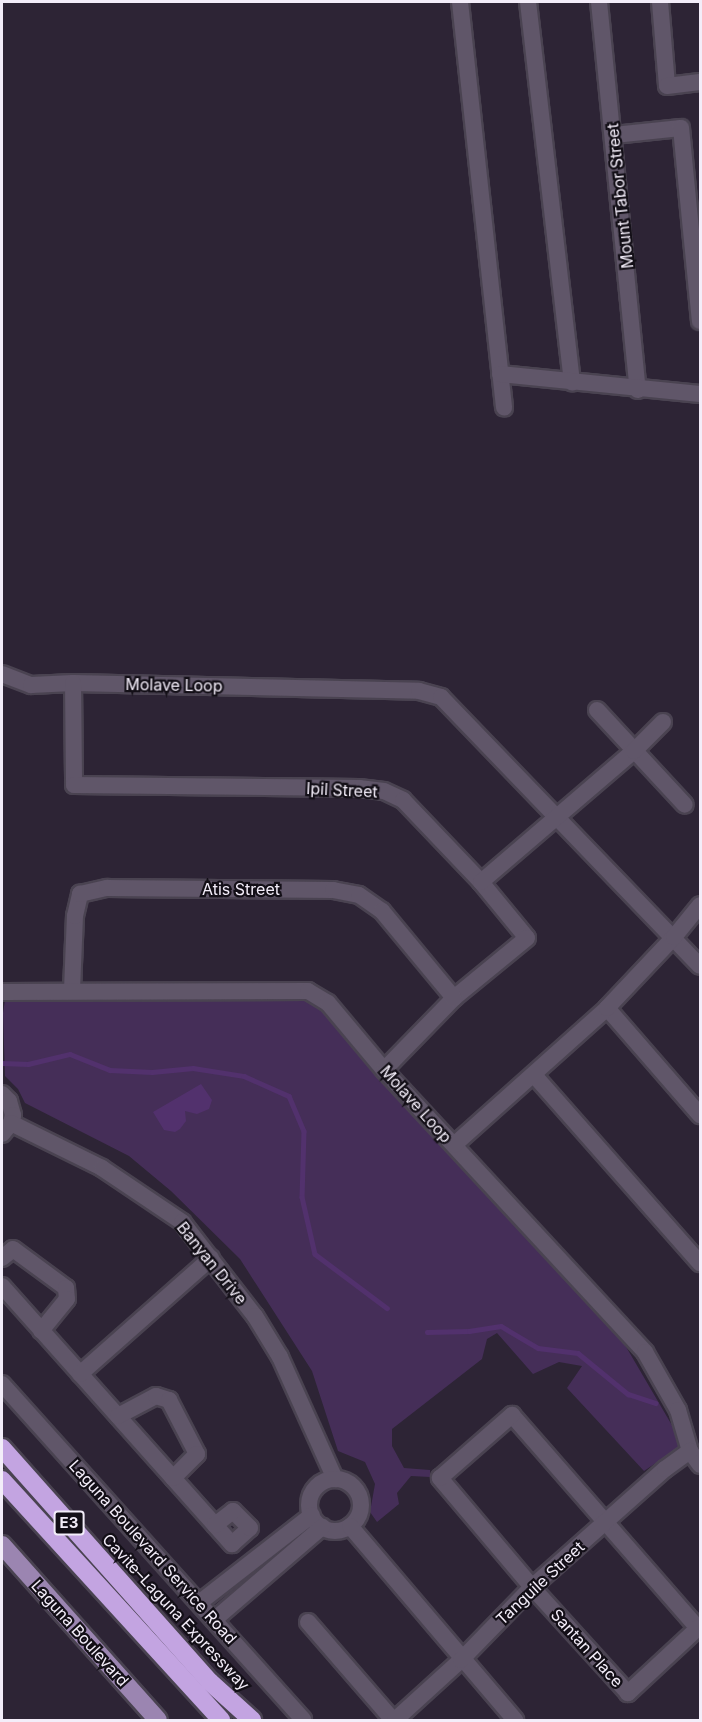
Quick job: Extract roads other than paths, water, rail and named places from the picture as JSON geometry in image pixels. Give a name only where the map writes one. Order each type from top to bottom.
[{"type":"highway","name":"Cavite–Laguna Expressway","points":[[2,1448],[210,1682],[252,1720]]},
{"type":"highway","name":"E3","points":[[2,1480],[221,1720]]},
{"type":"highway","points":[[195,1694],[202,1720]]},
{"type":"main road","name":"Laguna Boulevard","points":[[2,1545],[158,1720]]},
{"type":"street","points":[[460,2],[504,408]]},
{"type":"street","points":[[528,2],[572,382]]},
{"type":"street","name":"Mount Tabor Street","points":[[599,2],[638,390]]},
{"type":"street","points":[[660,2],[667,86],[700,82]]},
{"type":"street","points":[[614,135],[681,128],[700,321]]},
{"type":"street","points":[[500,374],[638,390],[700,394]]},
{"type":"street","name":"Molave Loop","points":[[2,674],[31,685],[73,683],[419,691],[441,697],[559,816],[700,966]]},
{"type":"street","name":"Ipil Street","points":[[73,683],[74,785],[359,788],[384,791],[403,800],[481,882],[527,938],[454,998],[384,1070]]},
{"type":"street","points":[[597,710],[685,805]]},
{"type":"street","points":[[481,882],[634,751],[663,722]]},
{"type":"street","name":"Atis Street","points":[[72,990],[75,916],[80,894],[107,888],[333,890],[359,896],[382,911],[454,998]]},
{"type":"street","points":[[454,1145],[607,1008],[674,937],[700,905]]},
{"type":"street","name":"Molave Loop","points":[[2,992],[308,991],[328,1003],[384,1070],[645,1352],[678,1410],[690,1451],[700,1465]]},
{"type":"street","points":[[607,1008],[700,1115]]},
{"type":"street","points":[[534,1075],[700,1263]]},
{"type":"street","points":[[2,1094],[12,1107],[6,1128]]},
{"type":"street","name":"Banyan Drive","points":[[6,1128],[102,1168],[182,1222],[255,1316],[280,1357],[334,1479]]},
{"type":"street","points":[[2,1258],[13,1249],[66,1288],[67,1299],[41,1331]]},
{"type":"street","points":[[80,1374],[211,1258]]},
{"type":"street","points":[[2,1286],[215,1525]]},
{"type":"street","name":"Laguna Boulevard Service Road","points":[[2,1384],[303,1720]]},
{"type":"street","points":[[118,1416],[156,1396],[169,1400],[197,1454],[173,1478]]},
{"type":"street","points":[[532,1587],[440,1478],[512,1414],[607,1521]]},
{"type":"street","name":"Tanguile Street","points":[[394,1720],[462,1660],[532,1587],[665,1469],[690,1451]]},
{"type":"street","points":[[334,1479],[352,1486],[359,1497],[358,1516],[350,1526],[336,1530],[317,1521],[310,1499],[313,1491],[326,1480],[334,1479]]},
{"type":"street","points":[[199,1603],[317,1521]]},
{"type":"street","points":[[214,1620],[317,1521]]},
{"type":"street","name":"Santan Place","points":[[532,1587],[628,1694],[698,1628],[607,1521]]},
{"type":"street","points":[[350,1526],[515,1720]]},
{"type":"street","points":[[308,1622],[394,1720]]},
{"type":"waterway","points":[[2,1063],[28,1064],[70,1054],[110,1070],[152,1072],[193,1068],[244,1076],[289,1096],[304,1131],[302,1197],[315,1254],[387,1308]]},
{"type":"waterway","points":[[427,1332],[469,1331],[501,1326],[538,1348],[578,1353],[628,1394],[656,1403]]}]
